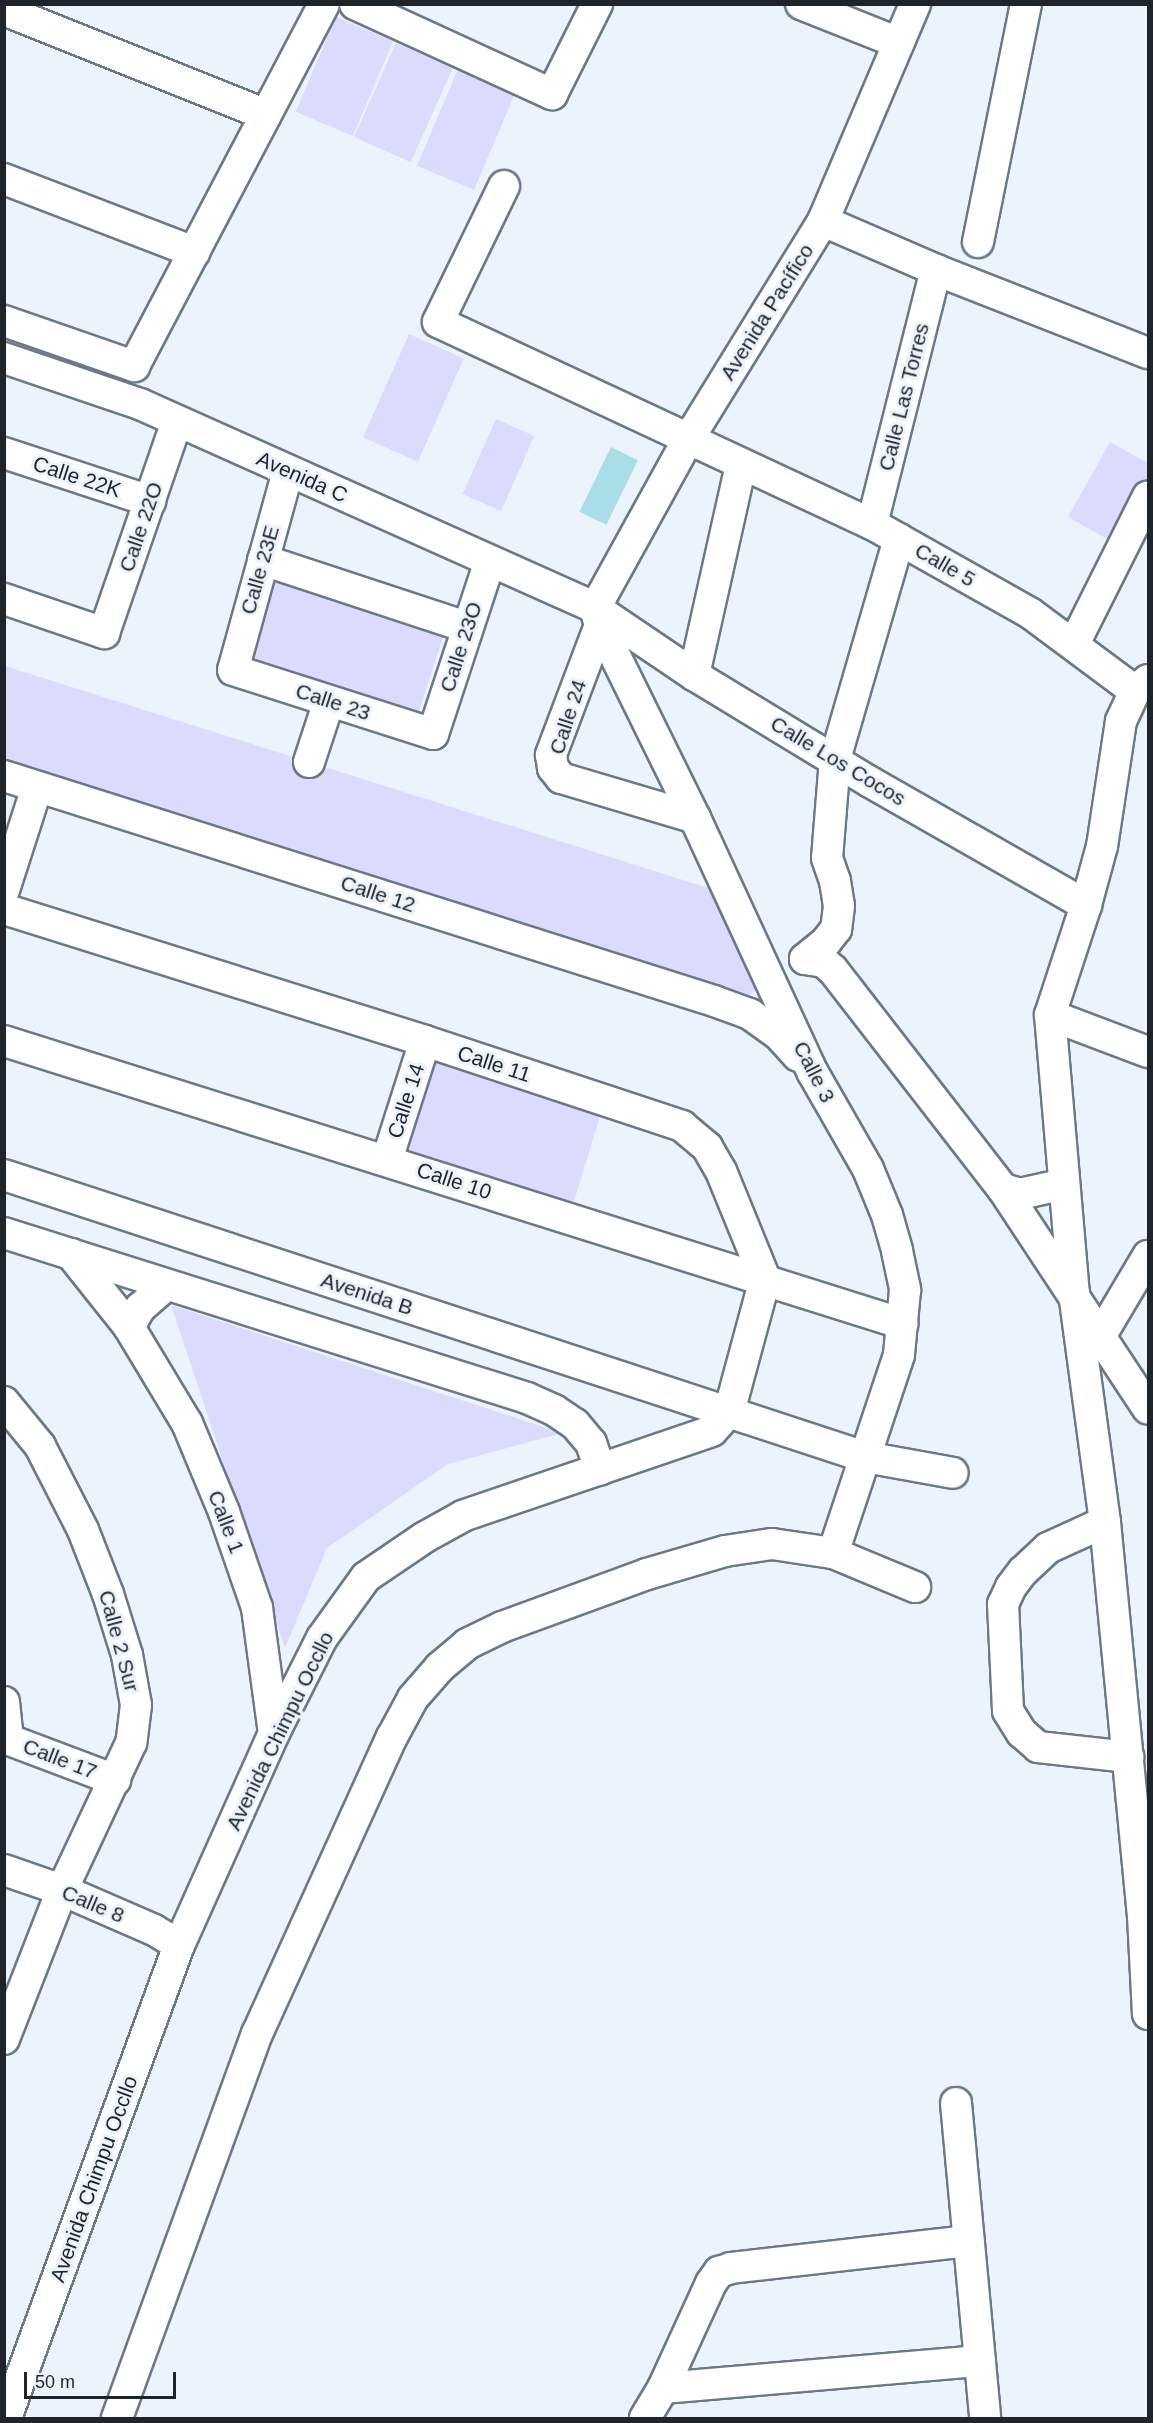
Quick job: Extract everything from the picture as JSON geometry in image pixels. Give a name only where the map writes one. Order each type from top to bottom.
[{"type":"street","points":[[4,321],[134,366],[324,4]]},
{"type":"street","points":[[355,4],[552,94],[597,4]]},
{"type":"street","points":[[801,4],[899,43]]},
{"type":"street","name":"Avenida Pacífico","points":[[598,616],[689,438],[823,221],[915,4]]},
{"type":"street","points":[[978,242],[1026,4]]},
{"type":"street","points":[[5,7],[266,115]]},
{"type":"street","points":[[4,179],[194,252]]},
{"type":"street","name":"Calle 5","points":[[504,186],[438,322],[872,524],[1030,613],[1074,644],[1142,686]]},
{"type":"street","points":[[823,221],[936,270],[1149,353]]},
{"type":"street","name":"Calle Las Torres","points":[[872,524],[936,270]]},
{"type":"street","name":"Avenida C","points":[[4,358],[140,404],[490,561],[598,616]]},
{"type":"street","name":"Calle 22O","points":[[4,599],[104,633],[177,421]]},
{"type":"street","name":"Calle 22K","points":[[4,453],[150,501]]},
{"type":"street","points":[[694,675],[741,465]]},
{"type":"street","name":"Calle 23E","points":[[233,670],[288,471]]},
{"type":"street","points":[[1074,644],[1149,496]]},
{"type":"street","points":[[750,1014],[772,986],[826,942],[836,929],[839,906],[835,881],[826,858],[835,759],[899,539]]},
{"type":"street","points":[[263,560],[468,627]]},
{"type":"street","name":"Calle 23O","points":[[433,734],[490,561]]},
{"type":"street","name":"Calle Los Cocos","points":[[598,616],[835,759],[870,783],[1086,905]]},
{"type":"street","name":"Calle 3","points":[[598,616],[813,1073],[868,1169],[887,1215],[905,1290],[899,1355],[833,1554]]},
{"type":"street","name":"Calle 24","points":[[598,616],[551,755],[553,768],[561,778],[695,818]]},
{"type":"street","name":"Calle 23","points":[[233,670],[433,734]]},
{"type":"street","points":[[1142,686],[1121,721],[1102,846],[1086,905],[1050,1015],[1074,1293],[1105,1522],[1146,1917],[1149,2014]]},
{"type":"street","points":[[309,762],[328,700]]},
{"type":"street","name":"Calle 12","points":[[4,776],[750,1014],[779,1035],[813,1073]]},
{"type":"street","points":[[4,890],[37,787]]},
{"type":"street","name":"Calle 11","points":[[4,909],[425,1041],[682,1126],[707,1147],[721,1171],[765,1279]]},
{"type":"street","points":[[806,959],[824,962],[833,970],[1003,1189],[1148,1406]]},
{"type":"street","points":[[1050,1015],[1149,1052]]},
{"type":"street","name":"Calle 10","points":[[4,1041],[903,1324]]},
{"type":"street","name":"Calle 14","points":[[387,1160],[425,1041]]},
{"type":"street","name":"Avenida B","points":[[4,1175],[729,1412]]},
{"type":"street","points":[[1003,1189],[1020,1194],[1064,1184]]},
{"type":"street","points":[[4,1233],[516,1395],[554,1410],[574,1424],[591,1443],[600,1469]]},
{"type":"street","name":"Calle 1","points":[[71,1254],[129,1327],[187,1423],[224,1512],[257,1608],[274,1733]]},
{"type":"street","points":[[1101,1335],[1149,1256]]},
{"type":"street","points":[[765,1279],[729,1412],[865,1457],[953,1473]]},
{"type":"street","points":[[129,1327],[140,1308],[166,1286]]},
{"type":"street","name":"Calle 2 Sur","points":[[4,1402],[40,1446],[83,1530],[108,1594],[127,1655],[136,1706],[131,1743],[10,2006],[4,2039]]},
{"type":"street","name":"Avenida Chimpu Occllo","points":[[6,2418],[179,1945],[274,1733],[322,1638],[366,1577],[424,1537],[463,1516],[712,1431],[729,1412]]},
{"type":"street","points":[[1105,1522],[1048,1548],[1023,1571],[1011,1587],[1003,1604],[1008,1711],[1022,1733],[1038,1747],[1128,1757]]},
{"type":"street","points":[[117,2418],[257,2034],[388,1747],[413,1698],[440,1667],[467,1644],[502,1627],[647,1574],[725,1551],[772,1544],[833,1554],[915,1587]]},
{"type":"street","points":[[4,1702],[6,1738]]},
{"type":"street","name":"Calle 17","points":[[6,1738],[115,1780]]},
{"type":"street","name":"Calle 8","points":[[4,1870],[62,1890],[154,1930],[179,1945]]},
{"type":"street","points":[[956,2103],[985,2418]]},
{"type":"street","points":[[645,2418],[663,2388],[711,2283],[719,2272],[731,2268],[968,2241]]},
{"type":"street","points":[[663,2388],[980,2361]]},
{"type":"shaded area","points":[[336,17],[393,41],[353,136],[296,112]]},
{"type":"shaded area","points":[[396,43],[453,68],[411,162],[354,137]]},
{"type":"shaded area","points":[[458,69],[515,93],[474,190],[417,166]]},
{"type":"shaded area","points":[[409,334],[464,358],[418,462],[363,437]]},
{"type":"shaded area","points":[[496,419],[534,436],[501,511],[463,494]]},
{"type":"shaded area","points":[[1110,442],[1148,463],[1148,486],[1116,544],[1068,517]]},
{"type":"shaded area","points":[[611,447],[638,460],[606,525],[579,512]]},
{"type":"shaded area","points":[[275,578],[444,633],[417,718],[247,663]]},
{"type":"shaded area","points":[[5,666],[708,888],[759,987],[749,996],[677,975],[5,760]]},
{"type":"shaded area","points":[[432,1057],[602,1109],[573,1204],[403,1152]]},
{"type":"shaded area","points":[[171,1305],[562,1433],[448,1464],[327,1548],[285,1648]]}]
